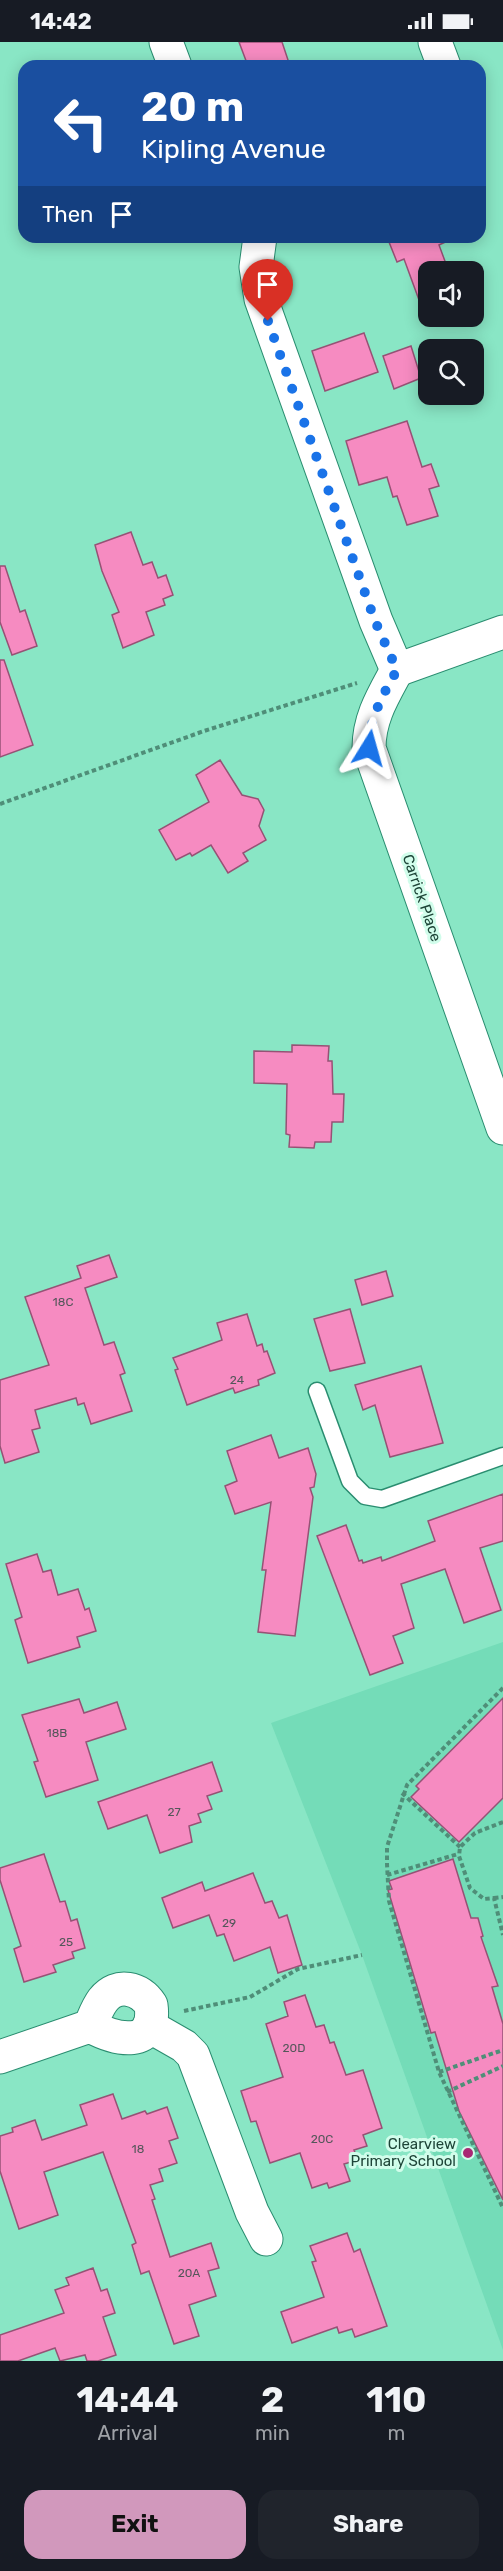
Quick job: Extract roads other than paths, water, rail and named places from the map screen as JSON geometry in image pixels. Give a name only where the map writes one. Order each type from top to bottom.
[{"type":"street","points":[[166,42],[173,60]]},
{"type":"street","points":[[435,42],[442,60]]},
{"type":"street","points":[[259,243],[256,267],[261,299],[375,621],[397,670],[503,632]]},
{"type":"street","name":"Carrick Place","points":[[397,670],[377,708],[370,729],[369,748],[503,1128]]},
{"type":"street","points":[[0,2057],[90,2026],[105,1998],[115,1990],[126,1988],[137,1991],[151,2005],[149,2026],[138,2037],[130,2039],[107,2034],[90,2026]]},
{"type":"street","points":[[149,2026],[184,2046],[193,2055],[252,2212],[266,2239]]},
{"type":"lane","points":[[317,1391],[350,1481],[365,1497],[382,1499],[503,1456]]},
{"type":"place","name":"Clearview Primary School","points":[[468,2153]]}]
